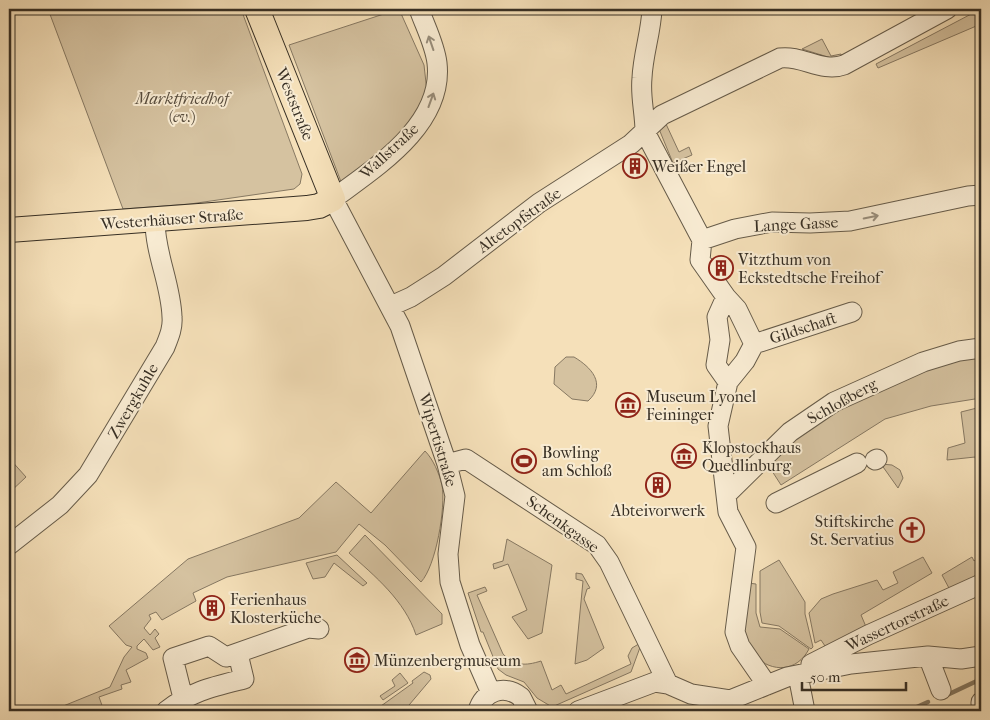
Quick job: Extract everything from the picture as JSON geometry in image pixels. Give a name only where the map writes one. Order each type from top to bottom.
[{"type":"main road","name":"Weststraße","points":[[257,9],[333,199]]},
{"type":"main road","name":"Westerhäuser Straße","points":[[9,230],[155,221],[307,208],[319,206],[333,199]]},
{"type":"street","name":"Wallstraße","points":[[333,199],[398,147],[420,122],[428,109],[438,77],[437,60],[419,9]]},
{"type":"street","points":[[652,9],[649,41],[642,78],[645,132],[702,240]]},
{"type":"street","name":"Altetopfstraße","points":[[391,306],[410,297],[444,276],[538,203],[631,144],[662,115],[776,60],[790,58],[838,68],[947,9]]},
{"type":"street","name":"Lange Gasse","points":[[702,240],[735,229],[772,222],[810,224],[850,221],[968,196],[981,195]]},
{"type":"street","name":"Wipertistraße","points":[[333,199],[391,306],[447,464],[455,496],[448,554],[449,576],[472,650],[491,693]]},
{"type":"street","name":"Zwergkuhle","points":[[9,544],[60,505],[88,476],[165,347],[171,331],[172,316],[155,237],[155,221]]},
{"type":"street","name":"Gildschaft","points":[[702,240],[700,260],[726,297],[737,308],[754,344]]},
{"type":"street","points":[[726,297],[717,317],[720,340],[716,362],[728,382],[718,426],[728,512],[746,547],[735,632],[740,646],[767,685]]},
{"type":"street","name":"Gildschaft","points":[[728,382],[745,361],[754,344],[852,312]]},
{"type":"street","name":"Schloßberg","points":[[726,495],[790,432],[834,402],[923,362],[959,351],[981,348]]},
{"type":"street","name":"Schenkgasse","points":[[447,464],[466,459],[597,545],[609,562],[668,684]]},
{"type":"street","points":[[776,503],[870,460]]},
{"type":"street","name":"Wassertorstraße","points":[[793,676],[868,635],[981,584]]},
{"type":"street","points":[[183,698],[173,658],[209,646],[226,657],[308,628],[319,629]]},
{"type":"street","points":[[166,711],[183,698],[244,679],[238,654]]},
{"type":"street","points":[[578,711],[645,684],[659,682],[692,694],[730,700],[793,676],[868,661],[928,656],[962,659],[981,656]]},
{"type":"street","points":[[928,656],[940,690]]},
{"type":"street","points":[[793,676],[805,711]]},
{"type":"street","points":[[478,711],[482,701],[491,693],[503,690],[514,693],[523,700],[528,711]]},
{"type":"green space","name":"Marktfriedhof (ev.)","points":[[48,9],[241,9],[302,174],[300,184],[294,189],[190,204],[123,209]]},
{"type":"green space","points":[[399,9],[424,65],[427,92],[413,122],[343,187],[289,45]]},
{"type":"green space","points":[[975,12],[981,24],[878,68],[876,64]]},
{"type":"green space","points":[[822,39],[831,56],[841,54],[842,56],[831,58],[802,49]]},
{"type":"green space","points":[[666,124],[679,152],[689,147],[692,155],[673,163],[659,129]]},
{"type":"green space","points":[[981,355],[981,398],[931,406],[885,419],[781,485],[772,471],[772,459],[817,420],[857,398],[958,358]]},
{"type":"green space","points":[[566,357],[574,357],[595,376],[596,388],[594,395],[588,401],[572,399],[554,384],[555,367]]},
{"type":"green space","points":[[981,407],[981,478],[975,457],[947,460],[948,448],[965,443],[961,412]]},
{"type":"green space","points":[[425,451],[433,462],[441,480],[443,507],[435,550],[431,563],[421,582],[385,545],[359,524],[336,552],[227,577],[193,593],[196,601],[162,620],[156,612],[149,615],[151,619],[144,628],[150,635],[155,629],[159,634],[155,638],[160,647],[153,650],[144,639],[137,646],[137,649],[146,653],[148,658],[126,670],[131,682],[121,685],[122,689],[99,697],[104,711],[51,711],[110,687],[124,657],[132,647],[126,645],[109,626],[188,559],[299,518],[336,482],[371,513]]},
{"type":"green space","points":[[9,458],[26,477],[9,493]]},
{"type":"green space","points":[[881,464],[892,465],[900,470],[903,478],[898,488]]},
{"type":"green space","points":[[365,535],[442,614],[442,624],[416,635],[405,611],[397,600],[379,580],[349,553]]},
{"type":"green space","points":[[507,539],[552,565],[542,633],[528,639],[512,617],[527,610],[508,564],[494,569],[493,564],[503,561]]},
{"type":"green space","points":[[337,555],[367,583],[363,586],[334,563],[325,577],[313,579],[306,563]]},
{"type":"green space","points":[[981,555],[981,575],[950,590],[942,575],[972,557],[974,561]]},
{"type":"green space","points":[[923,557],[932,573],[861,615],[867,629],[827,649],[821,640],[815,643],[809,613],[821,599],[877,580],[883,590],[898,583],[893,572]]},
{"type":"green space","points":[[779,560],[805,602],[805,614],[813,647],[811,649],[779,626],[762,623],[760,612],[760,571]]},
{"type":"green space","points":[[576,573],[582,574],[590,588],[587,589],[584,599],[604,648],[587,660],[575,664],[583,581],[576,579]]},
{"type":"green space","points":[[748,583],[756,584],[756,613],[760,627],[780,629],[809,649],[798,662],[784,668],[776,667],[762,662],[748,649],[744,640],[742,624]]},
{"type":"green space","points":[[485,587],[487,591],[477,595],[503,654],[520,664],[541,661],[552,690],[561,685],[566,694],[631,664],[628,656],[632,648],[642,642],[631,672],[552,707],[537,698],[524,682],[506,675],[498,669],[483,632],[481,632],[468,593]]},
{"type":"green space","points":[[424,672],[430,675],[431,679],[404,711],[374,711],[413,683],[412,681]]},
{"type":"green space","points":[[400,673],[408,683],[383,700],[380,696],[395,686],[392,680]]},
{"type":"waterway","points":[[945,696],[981,679]]},
{"type":"waterway","points":[[908,711],[928,702]]},
{"type":"place","name":"Weißer Engel","points":[[635,166]]},
{"type":"place","name":"Vitzthum von Eckstedtsche Freihof","points":[[721,268]]},
{"type":"place","name":"Museum Lyonel Feininger","points":[[628,405]]},
{"type":"place","name":"Klopstockhaus Quedlinburg","points":[[684,456]]},
{"type":"place","name":"Bowling am Schloß","points":[[524,461]]},
{"type":"place","name":"Abteivorwerk","points":[[658,485]]},
{"type":"place","name":"Stiftskirche St. Servatius","points":[[912,530]]},
{"type":"place","name":"Ferienhaus Klosterküche","points":[[212,608]]},
{"type":"place","name":"Münzenbergmuseum","points":[[357,660]]}]
